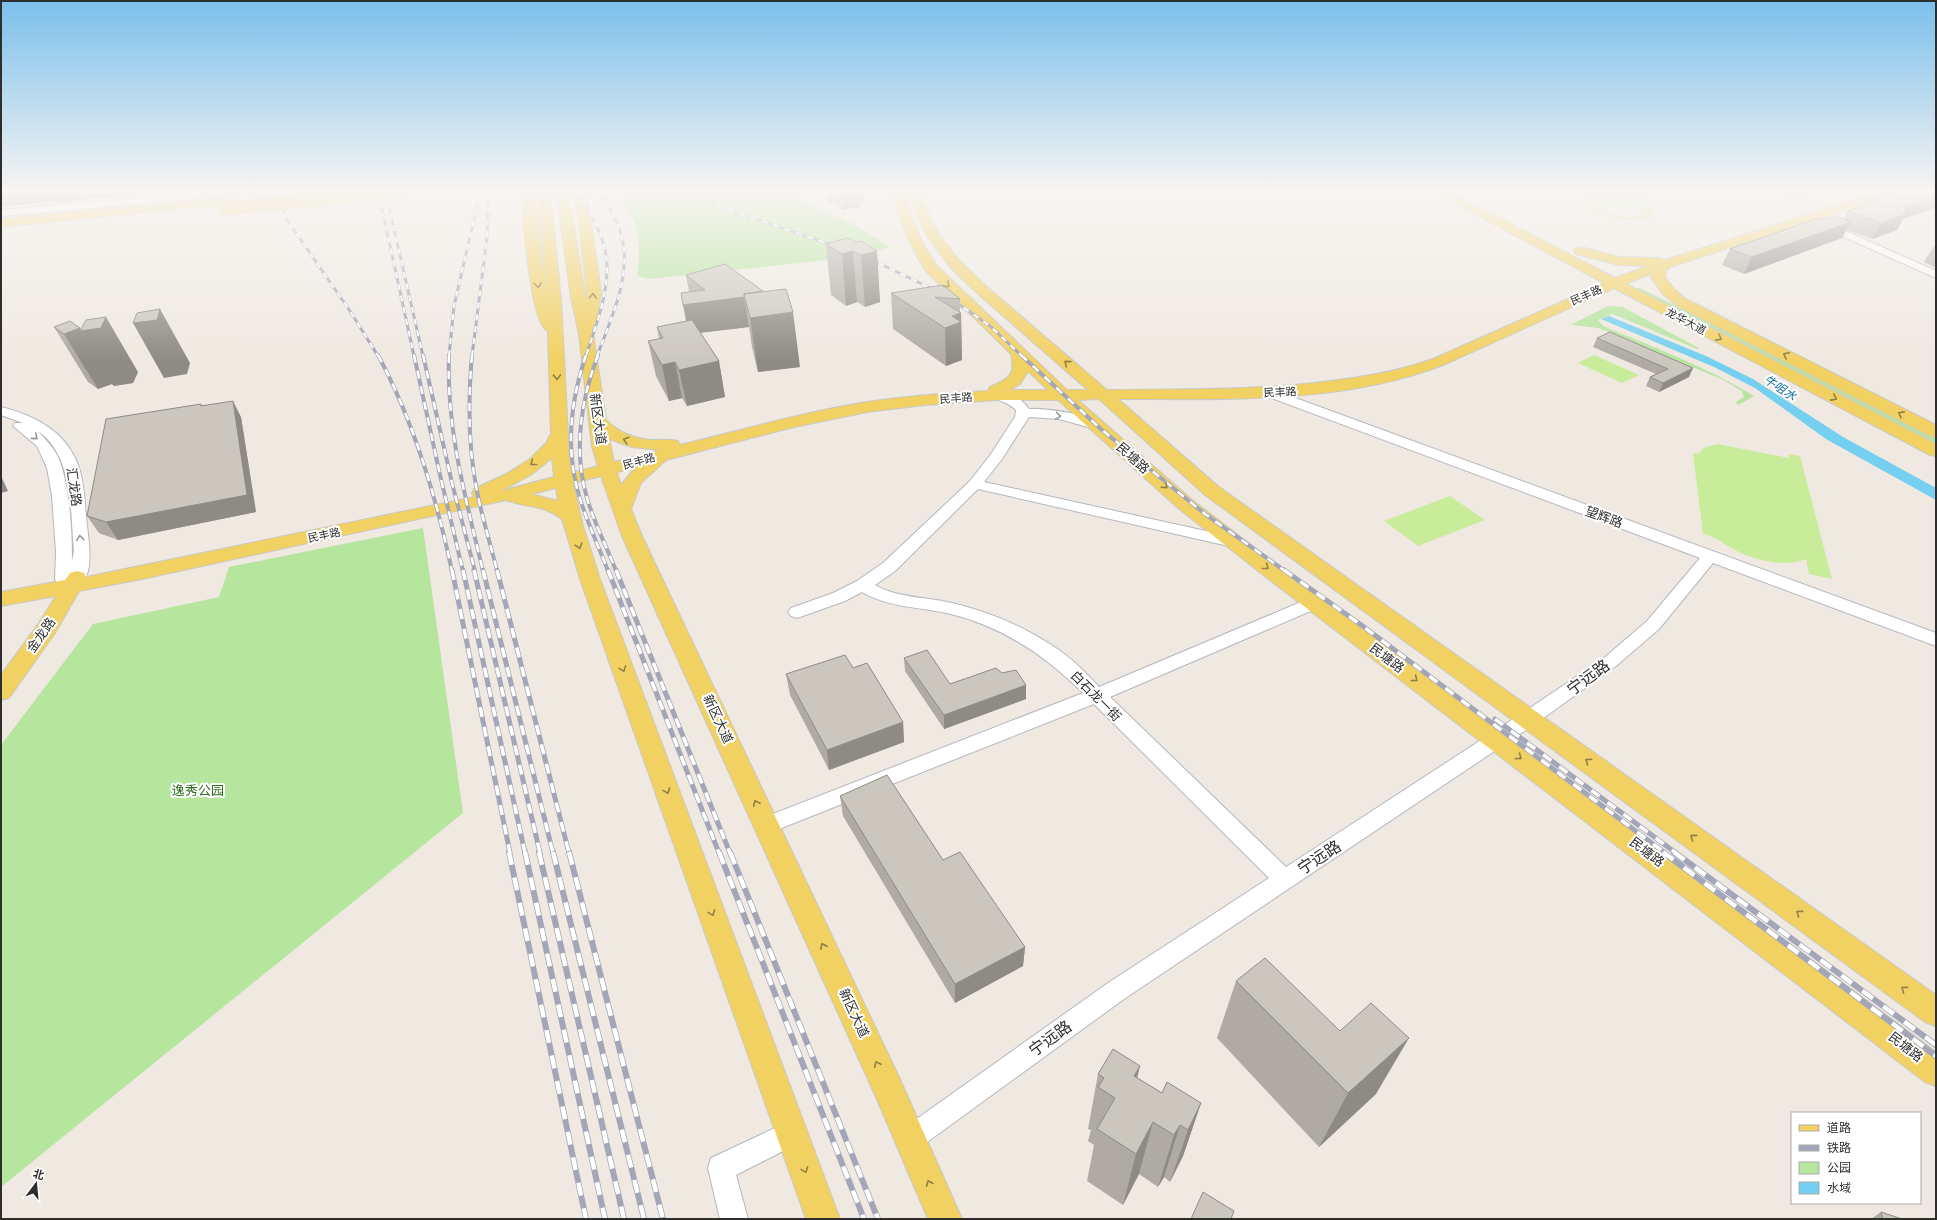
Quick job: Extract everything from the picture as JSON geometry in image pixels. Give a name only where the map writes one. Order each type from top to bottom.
[{"type":"main road","points":[[533,247],[539,298],[556,338]]},
{"type":"main road","points":[[548,247],[554,300],[559,434],[563,478],[570,516],[585,566],[823,1219]]},
{"type":"main road","name":"新区大道","points":[[572,247],[578,298],[586,334],[601,447],[621,509],[767,825],[945,1219]]},
{"type":"main road","points":[[586,334],[594,293],[589,247]]},
{"type":"main road","name":"民塘路","points":[[917,247],[920,254],[944,282],[1059,392],[1185,504],[1233,542],[1936,1071]]},
{"type":"main road","name":"民塘路","points":[[941,247],[955,264],[982,290],[1212,491],[1936,1012]]},
{"type":"main road","name":"龙华大道","points":[[1557,247],[1620,278],[1684,304],[1936,432]]},
{"type":"main road","name":"民丰路","points":[[1100,392],[1282,385],[1334,380],[1372,373],[1407,364],[1439,353],[1620,278],[1709,247]]},
{"type":"main road","name":"民丰路","points":[[1662,263],[1716,247]]},
{"type":"main road","points":[[1566,251],[1584,279],[1585,284],[1578,295],[1616,297],[1669,312]]},
{"type":"main road","name":"龙华大道","points":[[1566,251],[1581,251],[1669,312],[1936,451]]},
{"type":"main road","points":[[1581,251],[1619,261],[1662,263],[1658,277],[1669,292],[1684,304]]},
{"type":"main road","name":"民丰路","points":[[1,590],[142,573],[486,496],[563,478],[674,449],[867,407],[997,393],[1271,393],[1351,384],[1417,370],[1438,362],[1578,295]]},
{"type":"main road","points":[[997,393],[1009,385],[1019,375],[1022,363],[1018,352]]},
{"type":"main road","points":[[1139,428],[1132,418],[1131,408],[1136,402],[1154,394]]},
{"type":"main road","points":[[599,423],[607,432],[621,440],[674,449]]},
{"type":"main road","points":[[486,496],[530,466],[550,449],[559,434]]},
{"type":"main road","points":[[621,509],[624,493],[632,481],[644,469],[674,449]]},
{"type":"main road","points":[[486,496],[512,497],[540,502],[562,509],[570,516]]},
{"type":"main road","name":"民丰路","points":[[1,599],[68,582]]},
{"type":"main road","name":"金龙路","points":[[1,669],[68,582]]},
{"type":"main road","name":"金龙路","points":[[1,692],[68,582]]},
{"type":"street","points":[[1873,247],[1936,275]]},
{"type":"street","points":[[997,393],[1009,398],[1019,405],[1023,410],[1022,417]]},
{"type":"street","name":"望辉路","points":[[1271,393],[1936,640]]},
{"type":"street","name":"汇龙路","points":[[1,411],[23,417],[48,431],[64,450],[70,460],[73,472],[82,551],[68,582]]},
{"type":"street","points":[[797,612],[839,597],[863,585],[889,567],[974,484],[997,456],[1022,417],[1027,413],[1080,419],[1096,424]]},
{"type":"street","name":"汇龙路","points":[[1,419],[24,428],[35,436],[45,446],[52,458],[59,483],[65,567],[68,582]]},
{"type":"street","points":[[974,484],[1233,542]]},
{"type":"street","name":"宁远路","points":[[910,1139],[1116,991],[1528,719],[1610,662],[1653,625],[1710,556]]},
{"type":"street","name":"白石龙一街","points":[[863,585],[869,590],[881,594],[955,610],[1016,633],[1054,656],[1067,666],[1095,696],[1284,880]]},
{"type":"street","points":[[767,825],[1095,696],[1314,603]]},
{"type":"street","points":[[734,1219],[721,1168],[792,1134]]},
{"type":"green space","points":[[639,247],[890,247],[855,257],[649,279],[637,276]]},
{"type":"green space","points":[[1640,288],[1936,438],[1936,445],[1636,289]]},
{"type":"green space","points":[[1608,306],[1623,307],[1700,349],[1613,314],[1598,320],[1603,326],[1699,367],[1736,386],[1754,396],[1738,405],[1736,402],[1744,397],[1742,391],[1724,380],[1598,328],[1572,325]]},
{"type":"green space","points":[[1594,355],[1639,375],[1622,383],[1578,363]]},
{"type":"green space","points":[[1717,444],[1789,458],[1789,454],[1800,456],[1832,579],[1809,574],[1806,559],[1787,563],[1766,561],[1736,551],[1713,537],[1703,534],[1693,453],[1698,454],[1704,448]]},
{"type":"green space","points":[[1450,496],[1485,520],[1418,546],[1384,521]]},
{"type":"green space","name":"逸秀公园","points":[[423,528],[463,813],[1,1187],[1,745],[93,624],[219,597],[229,567]]},
{"type":"water","points":[[1609,316],[1706,356],[1753,379],[1843,437],[1936,488],[1936,500],[1826,439],[1755,388],[1714,367],[1601,319]]},
{"type":"building","points":[[831,247],[870,247],[877,251],[861,255],[853,251],[842,254]]},
{"type":"building","points":[[1736,247],[1780,247],[1752,257],[1730,249]]},
{"type":"building","points":[[725,264],[763,291],[744,294],[744,297],[683,305],[681,293],[705,290],[686,275]]},
{"type":"building","points":[[943,285],[960,299],[935,297],[961,313],[952,316],[961,322],[945,328],[891,293]]},
{"type":"building","points":[[786,289],[793,312],[750,318],[744,294]]},
{"type":"building","points":[[160,309],[157,320],[133,323],[137,313]]},
{"type":"building","points":[[106,317],[101,328],[80,331],[86,320]]},
{"type":"building","points":[[692,320],[719,361],[679,370],[675,362],[662,365],[648,341],[663,338],[657,327]]},
{"type":"building","points":[[70,321],[80,328],[64,334],[54,327]]},
{"type":"building","points":[[1610,332],[1693,368],[1663,383],[1650,377],[1668,369],[1597,338]]},
{"type":"building","points":[[233,401],[247,495],[106,522],[87,516],[106,419],[201,404],[201,406]]},
{"type":"building","points":[[927,650],[950,684],[996,668],[1002,673],[1016,670],[1026,685],[944,715],[904,658]]},
{"type":"building","points":[[845,655],[853,668],[867,663],[903,722],[827,750],[786,674]]},
{"type":"building","points":[[887,775],[943,860],[960,852],[1025,947],[955,984],[840,796]]},
{"type":"building","points":[[1265,958],[1340,1031],[1371,1003],[1409,1038],[1348,1093],[1236,981]]},
{"type":"building","points":[[1113,1049],[1140,1066],[1134,1076],[1162,1093],[1167,1082],[1201,1103],[1188,1130],[1180,1125],[1174,1135],[1153,1122],[1136,1154],[1097,1129],[1115,1098],[1098,1087],[1104,1078],[1098,1074]]},
{"type":"building","points":[[1203,1192],[1234,1211],[1231,1219],[1191,1219]]},
{"type":"building","points":[[1881,1212],[1902,1219],[1883,1219]]},
{"type":"railway","points":[[306,247],[350,311],[378,356]]},
{"type":"railway","points":[[390,247],[414,356]]},
{"type":"railway","points":[[398,247],[423,356]]},
{"type":"railway","points":[[449,356],[454,306],[468,247]]},
{"type":"railway","points":[[472,356],[486,247]]},
{"type":"railway","points":[[586,356],[606,287],[607,259],[604,247]]},
{"type":"railway","points":[[597,356],[620,293],[623,276],[623,247]]},
{"type":"railway","points":[[868,258],[947,296],[990,326],[1022,356]]},
{"type":"railway","points":[[378,355],[391,380],[413,433],[439,515],[452,571]]},
{"type":"railway","points":[[414,355],[463,571]]},
{"type":"railway","points":[[423,355],[452,483],[475,571]]},
{"type":"railway","points":[[472,355],[469,406],[472,458],[479,501],[497,571]]},
{"type":"railway","points":[[586,355],[576,391],[573,409],[571,427],[572,463],[580,499],[608,571]]},
{"type":"railway","points":[[598,355],[583,407],[580,462],[587,498],[616,571]]},
{"type":"railway","points":[[1021,355],[1102,430],[1205,514],[1285,571]]},
{"type":"railway","points":[[449,356],[451,410],[458,464],[483,571]]},
{"type":"railway","points":[[452,570],[510,853]]},
{"type":"railway","points":[[463,570],[525,853]]},
{"type":"railway","points":[[474,570],[540,853]]},
{"type":"railway","points":[[483,570],[553,853]]},
{"type":"railway","points":[[497,570],[569,853]]},
{"type":"railway","points":[[608,570],[719,853]]},
{"type":"railway","points":[[616,570],[730,853]]},
{"type":"railway","points":[[1284,570],[1364,627],[1665,853]]},
{"type":"railway","points":[[1495,719],[1676,853]]},
{"type":"railway","points":[[509,852],[586,1219]]},
{"type":"railway","points":[[525,852],[605,1219]]},
{"type":"railway","points":[[539,852],[624,1219]]},
{"type":"railway","points":[[553,852],[644,1219]]},
{"type":"railway","points":[[569,852],[663,1219]]},
{"type":"railway","points":[[719,852],[864,1219]]},
{"type":"railway","points":[[730,852],[878,1219]]},
{"type":"railway","points":[[1663,852],[1936,1056]]},
{"type":"railway","points":[[1674,852],[1936,1045]]},
{"type":"water label","name":"牛咀水","points":[[1780,388]]}]
